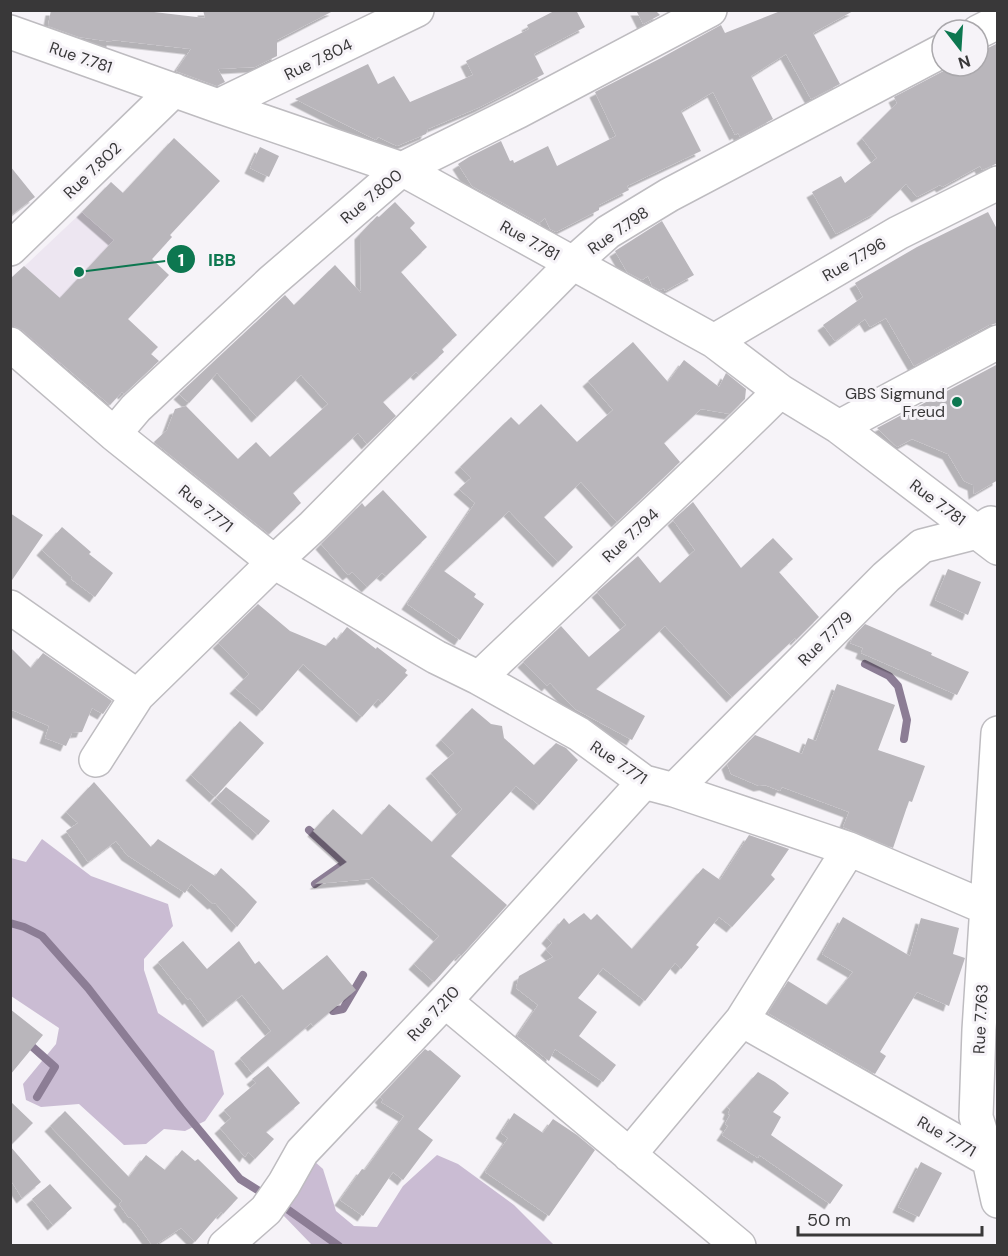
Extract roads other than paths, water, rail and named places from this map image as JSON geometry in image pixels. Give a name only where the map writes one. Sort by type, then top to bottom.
[{"type":"street","name":"Rue 7.804","points":[[218,106],[417,10]]},
{"type":"street","name":"Rue 7.800","points":[[114,434],[136,408],[271,282],[402,169],[519,111],[710,10]]},
{"type":"street","name":"Rue 7.781","points":[[10,32],[402,169],[714,341],[780,392],[839,427],[990,533]]},
{"type":"street","name":"Rue 7.798","points":[[96,760],[137,696],[313,526],[572,264],[608,232],[669,195],[930,57]]},
{"type":"street","name":"Rue 7.802","points":[[10,249],[174,90]]},
{"type":"street","name":"Rue 7.796","points":[[714,341],[898,233],[998,183]]},
{"type":"street","points":[[839,427],[998,342]]},
{"type":"street","name":"Rue 7.771","points":[[10,344],[114,434],[274,562],[436,657],[479,678],[579,734],[659,786],[849,849],[987,908]]},
{"type":"street","name":"Rue 7.794","points":[[479,678],[780,392]]},
{"type":"street","name":"Rue 7.779","points":[[659,786],[922,546],[990,533]]},
{"type":"street","points":[[10,607],[137,696]]},
{"type":"street","name":"Rue 7.763","points":[[998,733],[979,1030],[976,1117],[993,1161],[998,1201]]},
{"type":"street","name":"Rue 7.210","points":[[225,1245],[266,1210],[302,1152],[445,1001],[659,786]]},
{"type":"street","points":[[629,1155],[742,1020],[849,849]]},
{"type":"street","points":[[445,1001],[738,1245]]},
{"type":"street","name":"Rue 7.771","points":[[742,1020],[993,1161]]},
{"type":"waterway","points":[[865,664],[889,676],[898,686],[907,720],[904,739]]},
{"type":"waterway","points":[[309,830],[345,863],[315,884]]},
{"type":"waterway","points":[[10,923],[42,936],[88,988],[181,1108],[240,1179],[267,1196]]},
{"type":"waterway","points":[[333,1011],[343,1009],[363,975]]},
{"type":"waterway","points":[[27,1042],[55,1067],[37,1097]]},
{"type":"waterway","points":[[280,1204],[339,1246]]},
{"type":"place","name":"IBB","points":[[79,272]]},
{"type":"place","name":"GBS Sigmund Freud","points":[[957,402]]}]
